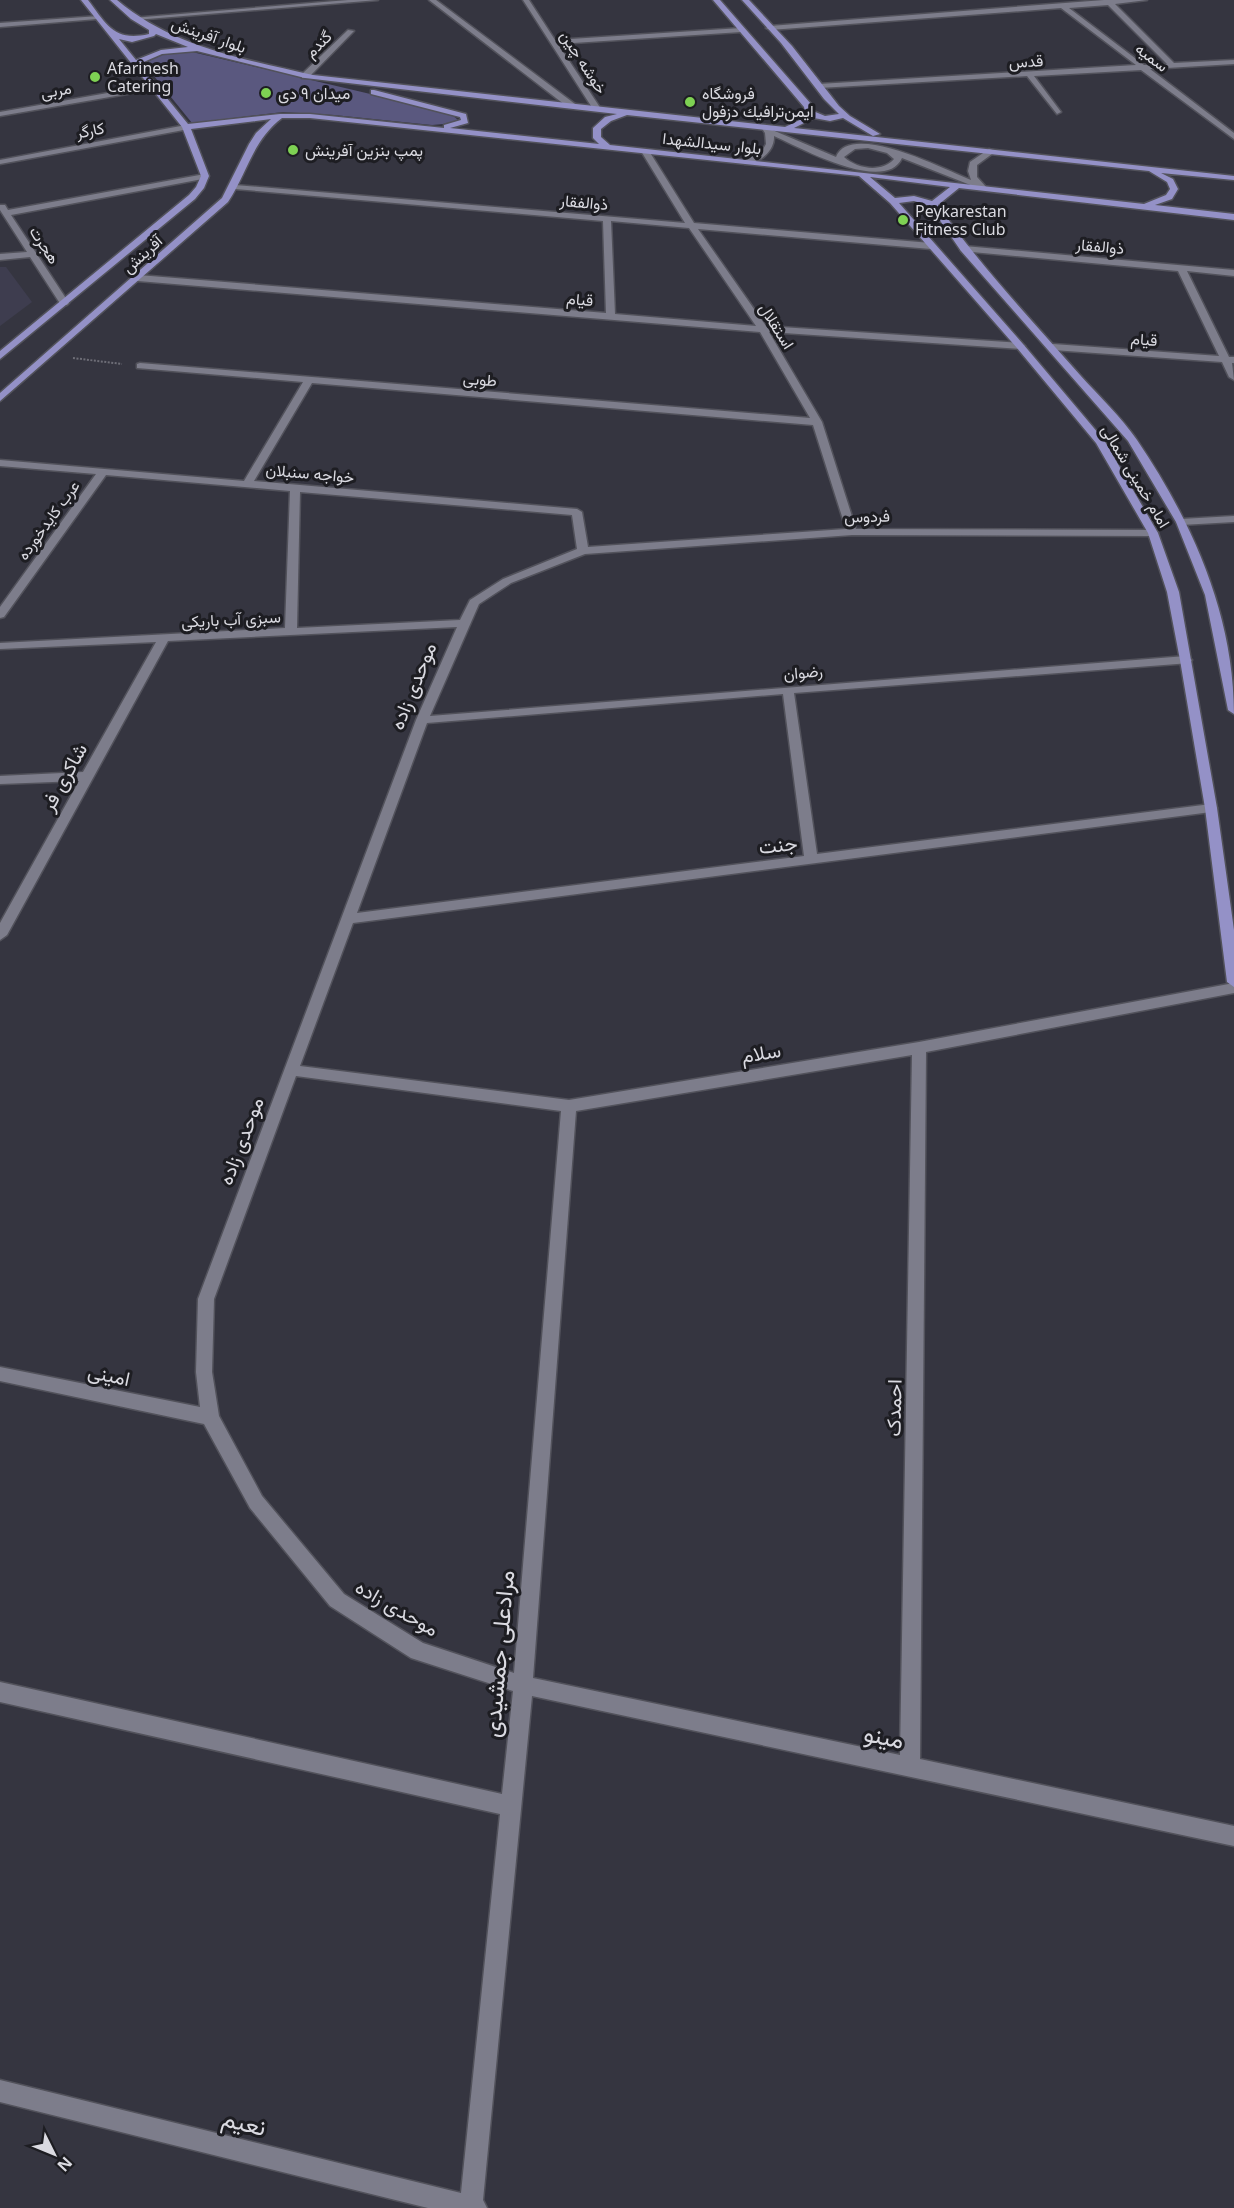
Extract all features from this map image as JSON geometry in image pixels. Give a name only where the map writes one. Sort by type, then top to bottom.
[{"type":"main road","points":[[84,0],[149,84],[186,127],[205,176]]},
{"type":"main road","name":"بلوار آفرینش","points":[[113,0],[153,29],[201,49],[235,60],[305,76]]},
{"type":"main road","points":[[716,0],[794,89],[815,117],[842,115]]},
{"type":"main road","points":[[745,0],[842,115],[863,128],[899,141]]},
{"type":"main road","points":[[110,34],[139,39],[152,35],[153,29]]},
{"type":"main road","points":[[134,64],[161,52],[201,49]]},
{"type":"main road","points":[[305,76],[463,116],[465,121],[458,125],[435,128]]},
{"type":"main road","name":"بلوار سیدالشهدا","points":[[305,76],[766,129],[899,141],[1234,178]]},
{"type":"main road","points":[[784,129],[802,124],[810,118],[810,112]]},
{"type":"main road","points":[[608,148],[597,138],[597,128],[608,119],[627,113]]},
{"type":"main road","name":"بلوار سیدالشهدا","points":[[186,127],[280,116],[310,116],[861,174],[1234,217]]},
{"type":"main road","name":"آفرینش","points":[[0,398],[225,200],[235,187],[256,136],[268,123],[280,116]]},
{"type":"main road","points":[[1139,206],[1163,200],[1169,197],[1174,189],[1170,181],[1142,167]]},
{"type":"main road","name":"امام خمینی شمالی","points":[[861,174],[893,201],[1020,346],[1100,442],[1153,533],[1173,592],[1186,660],[1211,808],[1234,982]]},
{"type":"main road","name":"آفرینش","points":[[0,356],[192,197],[200,188],[205,176]]},
{"type":"main road","points":[[893,201],[914,198],[933,204],[957,185]]},
{"type":"main road","name":"امام خمینی شمالی","points":[[933,204],[964,249],[1132,440],[1181,522],[1211,595],[1229,657],[1234,710]]},
{"type":"main road","points":[[170,215],[181,217]]},
{"type":"main road","points":[[192,218],[203,220]]},
{"type":"street","points":[[135,18],[375,0]]},
{"type":"street","points":[[432,0],[572,106]]},
{"type":"street","name":"خوشه چین","points":[[526,0],[597,109]]},
{"type":"street","name":"سمیه","points":[[1054,0],[1234,137]]},
{"type":"street","points":[[770,28],[1144,0]]},
{"type":"street","points":[[1108,1],[1173,66]]},
{"type":"street","points":[[0,25],[97,17]]},
{"type":"street","points":[[553,42],[741,30]]},
{"type":"street","name":"گندم","points":[[305,76],[350,31]]},
{"type":"street","name":"قدس","points":[[819,86],[1234,62]]},
{"type":"street","points":[[1029,74],[1057,112]]},
{"type":"street","points":[[134,81],[149,84]]},
{"type":"street","name":"مربی","points":[[0,114],[149,84]]},
{"type":"street","name":"کارگر","points":[[0,162],[186,127]]},
{"type":"street","points":[[748,162],[768,150],[772,141],[766,129]]},
{"type":"street","points":[[766,129],[848,165],[873,169],[891,166],[898,159],[891,151]]},
{"type":"street","points":[[848,165],[840,158],[841,154],[849,148],[875,146],[983,188]]},
{"type":"street","points":[[983,188],[974,180],[971,172],[973,164],[992,151]]},
{"type":"street","name":"استقلال","points":[[645,152],[691,225],[763,329],[817,422],[852,532]]},
{"type":"street","points":[[6,213],[205,176]]},
{"type":"street","name":"ذوالفقار","points":[[235,187],[931,246]]},
{"type":"street","name":"هجرت","points":[[0,205],[64,303]]},
{"type":"street","points":[[607,219],[611,317]]},
{"type":"street","name":"ذوالفقار","points":[[964,249],[1234,273]]},
{"type":"street","points":[[0,257],[34,254]]},
{"type":"street","points":[[1181,268],[1230,359],[1234,377]]},
{"type":"street","name":"قیام","points":[[138,278],[763,329],[1020,346]]},
{"type":"street","name":"قیام","points":[[1053,348],[1230,359]]},
{"type":"street","name":"طوبی","points":[[140,366],[817,422]]},
{"type":"street","points":[[248,483],[309,380]]},
{"type":"street","name":"خواجه سنبلان","points":[[0,463],[577,512],[583,551]]},
{"type":"street","name":"عرب کایدخورده","points":[[0,615],[102,472]]},
{"type":"street","points":[[291,632],[295,487]]},
{"type":"street","points":[[1181,522],[1234,519]]},
{"type":"street","name":"فردوس","points":[[583,551],[852,532],[1153,533]]},
{"type":"street","name":"موحدی زاده","points":[[523,1684],[418,1651],[337,1600],[256,1502],[210,1417],[204,1372],[206,1299],[422,720],[463,623],[474,602],[507,581],[583,551]]},
{"type":"street","name":"سبزی آب باریکی","points":[[0,646],[463,623]]},
{"type":"street","name":"شاکری فر","points":[[1,932],[163,639]]},
{"type":"street","name":"رضوان","points":[[422,720],[1186,660]]},
{"type":"street","points":[[788,690],[811,861]]},
{"type":"street","points":[[0,780],[88,776]]},
{"type":"street","name":"جنت","points":[[349,920],[1211,808]]},
{"type":"street","name":"سلام","points":[[291,1070],[569,1106],[919,1048],[1234,988]]},
{"type":"street","name":"احمدک","points":[[910,1768],[919,1048]]},
{"type":"street","name":"مرادعلی جمشیدی","points":[[472,2208],[509,1806],[523,1684],[569,1106]]},
{"type":"street","name":"امینی","points":[[0,1374],[210,1417]]},
{"type":"street","name":"مینو","points":[[523,1684],[1234,1836]]},
{"type":"street","points":[[0,1692],[509,1806]]},
{"type":"street","name":"نعیم","points":[[0,2091],[472,2208]]},
{"type":"path","points":[[49,355],[140,366]]},
{"type":"shaded area","points":[[192,52],[438,110],[451,114],[458,120],[454,123],[432,125],[283,112],[192,123],[145,65],[160,56]]},
{"type":"shaded area","points":[[0,267],[6,267],[32,302],[0,326]]},
{"type":"place","name":"Afarinesh Catering","points":[[95,77]]},
{"type":"place","name":"میدان ۹ دی","points":[[266,93]]},
{"type":"place","name":"فروشگاه ايمن‌ترافيك دزفول","points":[[690,102]]},
{"type":"place","name":"پمپ بنزین آفرینش","points":[[293,150]]},
{"type":"place","name":"Peykarestan Fitness Club","points":[[903,220]]}]
